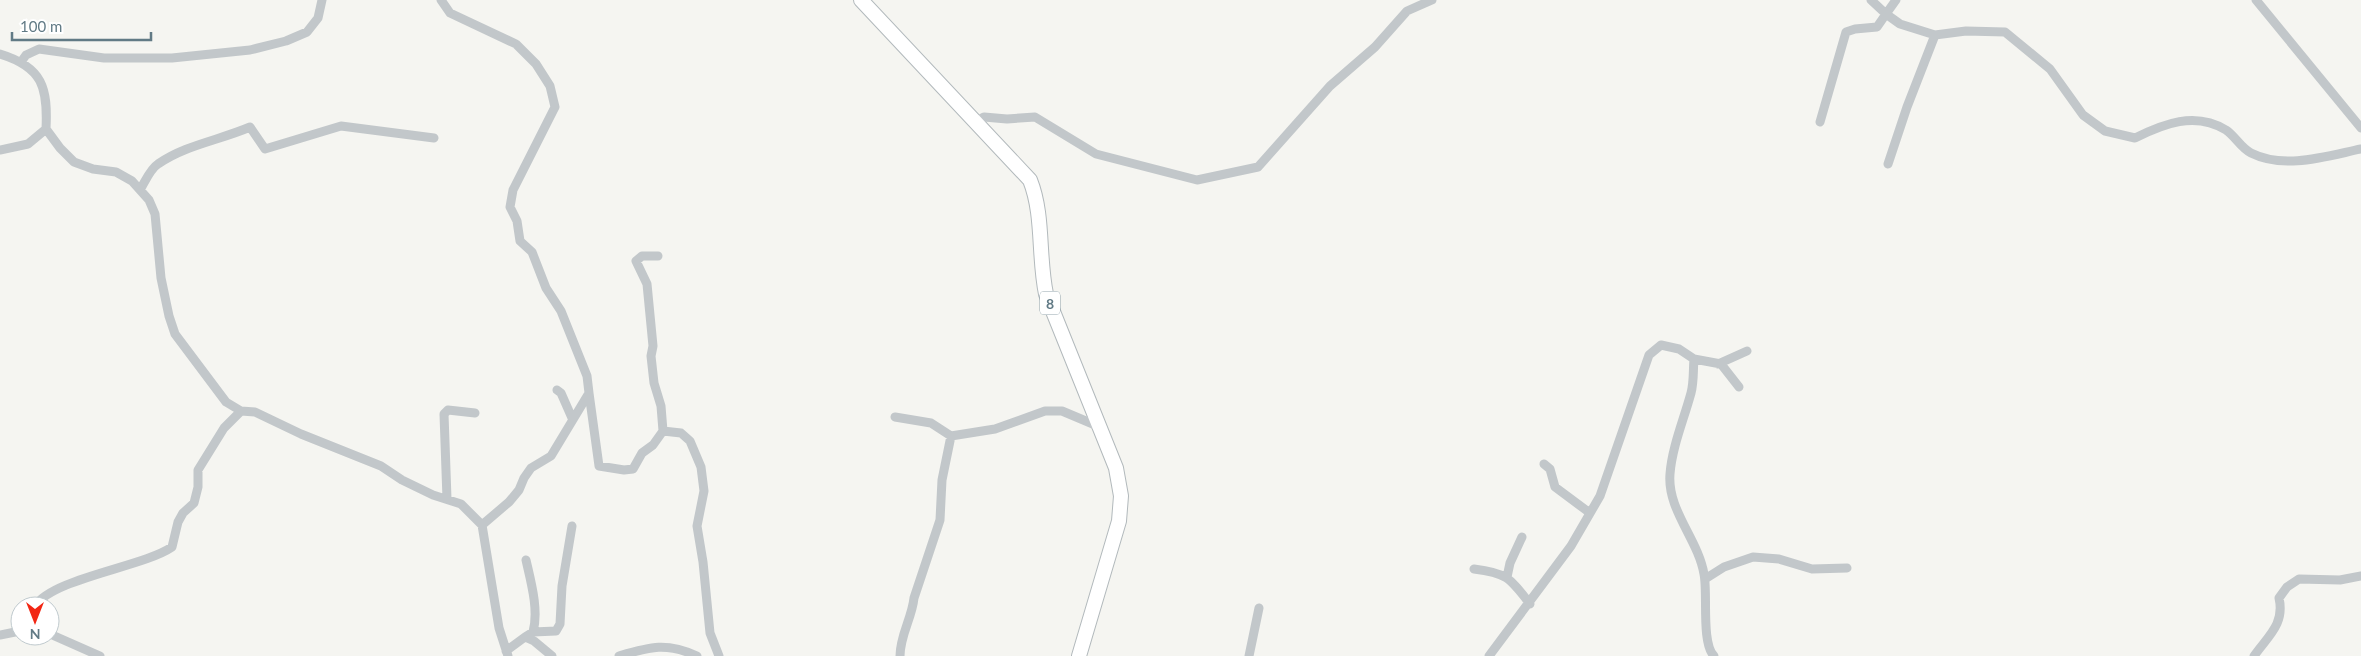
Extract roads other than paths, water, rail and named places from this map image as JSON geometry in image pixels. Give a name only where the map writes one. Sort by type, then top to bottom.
[{"type":"main road","name":"8","points":[[861,0],[1030,180],[1037,196],[1041,272],[1046,294],[1116,468],[1121,496],[1119,521],[1079,656]]},
{"type":"street","points":[[21,62],[26,55],[39,49],[104,58],[172,58],[250,50],[286,42],[307,32],[318,18],[322,0]]},
{"type":"street","points":[[441,0],[450,13],[516,44],[536,64],[552,91],[555,107],[513,190],[510,207],[518,221],[520,241],[532,252],[546,288],[561,311],[587,376],[599,466],[624,470],[633,469],[642,453],[652,446],[663,431],[661,406],[654,383],[651,356],[653,346],[647,284],[636,261],[642,256],[658,256]]},
{"type":"street","points":[[975,122],[984,117],[1007,119],[1035,117],[1096,154],[1197,180],[1258,167],[1330,86],[1375,47],[1407,11],[1432,0]]},
{"type":"street","points":[[1871,0],[1900,24],[1936,35],[1966,31],[2005,32],[2050,69],[2083,116],[2105,131],[2135,138],[2164,124],[2198,120],[2225,130],[2251,153],[2271,158],[2293,161],[2361,149]]},
{"type":"street","points":[[1820,122],[1846,32],[1855,29],[1877,27],[1896,0]]},
{"type":"street","points":[[2256,0],[2361,128]]},
{"type":"street","points":[[1888,164],[1907,107],[1936,35]]},
{"type":"street","points":[[0,54],[21,62],[43,82],[47,105],[46,129],[60,148],[74,162],[93,169],[116,172],[132,181],[149,200],[155,214],[161,278],[175,334],[226,402],[241,411],[255,412],[301,434],[381,466],[402,480],[461,504],[482,525],[499,628],[507,653],[529,635],[535,624],[526,560]]},
{"type":"street","points":[[140,190],[157,164],[205,142],[227,137],[250,127],[266,149],[341,126],[434,138]]},
{"type":"street","points":[[0,150],[28,144],[46,129]]},
{"type":"street","points":[[1490,656],[1571,546],[1600,496],[1649,355],[1662,345],[1679,349],[1694,359],[1721,364],[1739,387]]},
{"type":"street","points":[[1718,364],[1747,351]]},
{"type":"street","points":[[1694,359],[1692,390],[1670,475],[1675,507],[1693,538],[1705,579],[1706,626],[1711,653],[1714,656]]},
{"type":"street","points":[[557,390],[561,393],[572,418]]},
{"type":"street","points":[[482,525],[509,502],[519,490],[530,468],[552,456],[570,427],[572,418],[589,393]]},
{"type":"street","points":[[447,499],[444,414],[448,410],[475,414]]},
{"type":"street","points":[[48,596],[87,578],[161,555],[172,547],[178,522],[183,512],[194,502],[198,487],[198,470],[224,428],[241,411]]},
{"type":"street","points":[[895,417],[931,423],[951,436],[995,429],[1045,411],[1062,411],[1100,427]]},
{"type":"street","points":[[663,431],[681,433],[690,441],[701,467],[704,491],[697,526],[704,570],[710,633],[720,656]]},
{"type":"street","points":[[900,656],[900,642],[913,610],[914,598],[940,520],[942,480],[951,436]]},
{"type":"street","points":[[1544,464],[1550,469],[1555,487],[1590,513]]},
{"type":"street","points":[[529,635],[556,631],[560,624],[562,586],[572,526]]},
{"type":"street","points":[[1507,577],[1510,563],[1522,538]]},
{"type":"street","points":[[1705,579],[1724,567],[1753,557],[1779,559],[1812,569],[1847,568]]},
{"type":"street","points":[[1474,568],[1492,571],[1511,578],[1530,604]]},
{"type":"street","points":[[2254,656],[2274,630],[2282,612],[2279,598],[2287,587],[2298,579],[2340,580],[2361,576]]},
{"type":"street","points":[[1249,656],[1259,608]]},
{"type":"street","points":[[529,635],[552,656]]},
{"type":"street","points":[[60,638],[100,656]]},
{"type":"street","points":[[619,656],[653,646],[664,646],[680,649],[697,656]]}]
